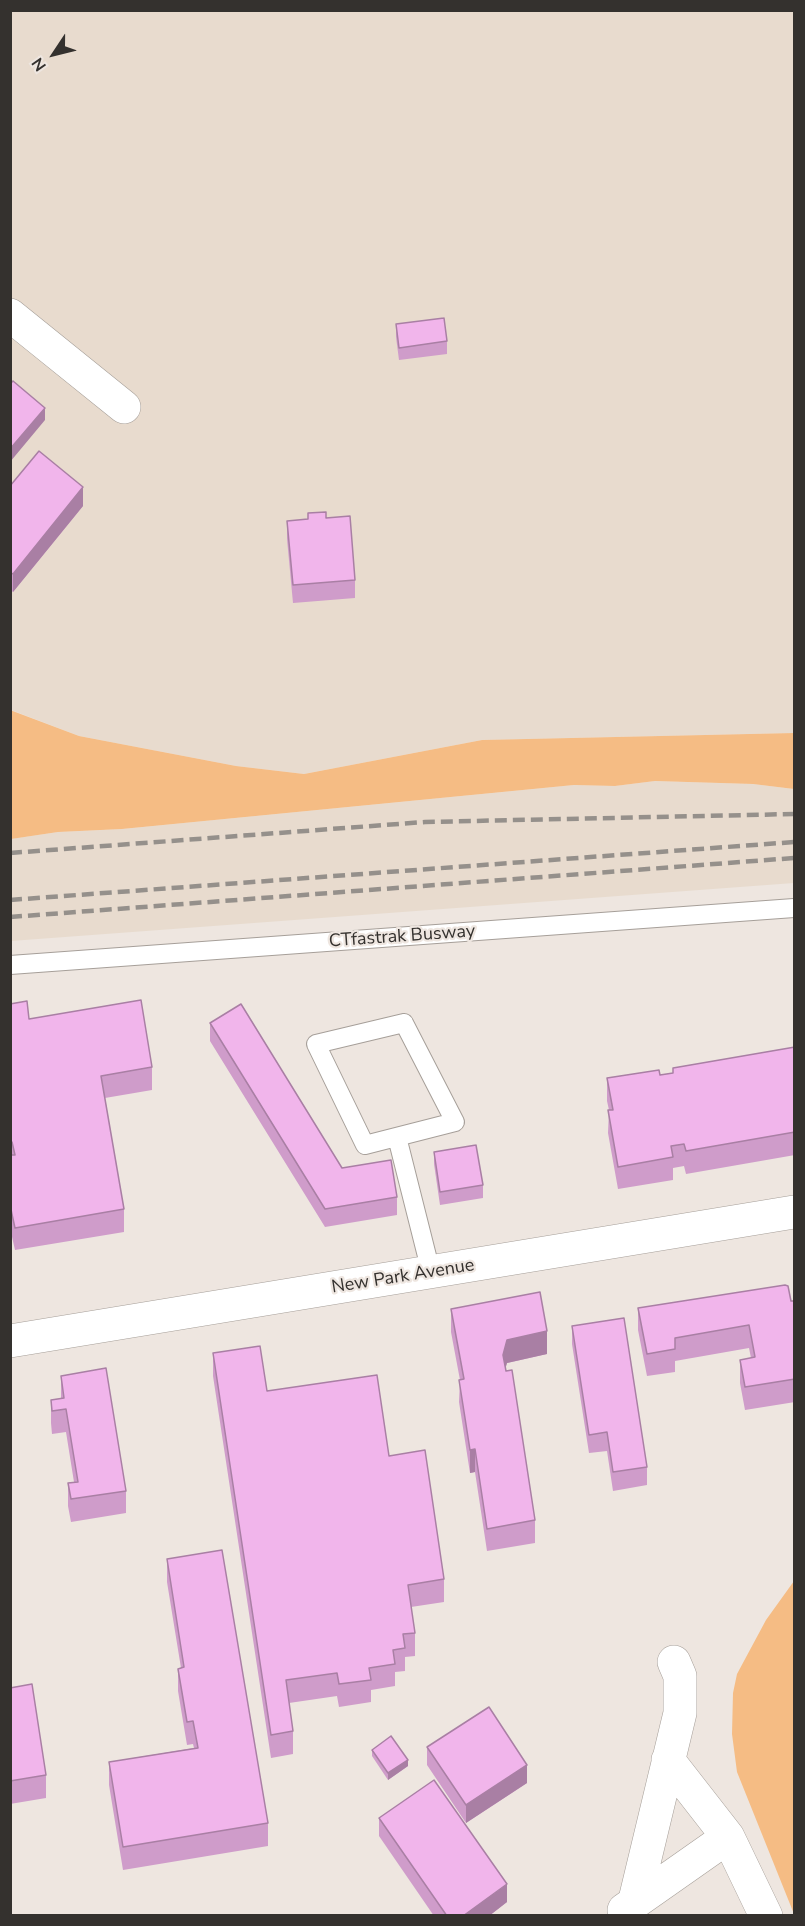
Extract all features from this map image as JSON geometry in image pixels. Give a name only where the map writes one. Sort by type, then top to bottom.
[{"type":"main road","points":[[10,315],[124,407]]},
{"type":"main road","name":"New Park Avenue","points":[[10,1341],[795,1212]]},
{"type":"main road","points":[[625,1910],[680,1713],[680,1676],[674,1662]]},
{"type":"main road","points":[[668,1760],[728,1837],[766,1916]]},
{"type":"main road","points":[[625,1910],[728,1837]]},
{"type":"lane","name":"CTfastrak Busway","points":[[10,965],[795,908]]},
{"type":"lane","points":[[404,1023],[455,1122],[397,1137],[365,1145],[316,1044],[404,1023]]},
{"type":"lane","points":[[397,1137],[431,1272]]},
{"type":"shaded area","points":[[10,11],[794,11],[794,733],[482,740],[304,774],[236,766],[79,736],[11,710]]},
{"type":"shaded area","points":[[10,710],[79,736],[236,766],[304,774],[482,740],[794,733],[794,789],[753,784],[655,781],[615,786],[574,785],[122,829],[58,832],[11,839]]},
{"type":"shaded area","points":[[655,781],[753,784],[794,789],[794,883],[11,941],[10,839],[58,832],[122,829],[574,785],[615,786]]},
{"type":"shaded area","points":[[794,1581],[794,1914],[737,1772],[732,1734],[733,1693],[737,1674],[766,1620]]},
{"type":"building","points":[[444,318],[447,341],[399,348],[396,324]]},
{"type":"building","points":[[13,381],[45,408],[10,449],[10,384]]},
{"type":"building","points":[[39,451],[83,487],[13,574],[10,572],[10,486]]},
{"type":"building","points":[[326,512],[326,518],[350,516],[355,580],[293,585],[287,521],[308,519],[308,513]]},
{"type":"building","points":[[141,1000],[152,1067],[101,1076],[124,1209],[15,1228],[10,1205],[10,1155],[15,1155],[12,1142],[10,1142],[10,1004],[27,1001],[29,1019]]},
{"type":"building","points":[[241,1004],[342,1168],[391,1160],[397,1197],[325,1209],[210,1023]]},
{"type":"building","points":[[795,1047],[795,1132],[686,1151],[684,1144],[671,1146],[673,1157],[618,1167],[608,1110],[613,1110],[607,1078],[659,1070],[660,1075],[673,1073],[673,1068]]},
{"type":"building","points":[[476,1145],[483,1185],[440,1192],[434,1152]]},
{"type":"building","points":[[788,1286],[791,1301],[795,1301],[795,1379],[745,1387],[740,1360],[755,1357],[749,1325],[675,1338],[675,1349],[647,1354],[638,1308]]},
{"type":"building","points":[[540,1292],[547,1331],[507,1340],[503,1355],[506,1371],[512,1370],[535,1520],[487,1529],[475,1449],[470,1450],[459,1380],[464,1379],[451,1309]]},
{"type":"building","points":[[624,1318],[647,1467],[613,1472],[607,1432],[589,1435],[572,1326]]},
{"type":"building","points":[[260,1346],[267,1391],[377,1375],[389,1456],[425,1450],[444,1579],[408,1585],[415,1633],[403,1634],[405,1648],[393,1650],[395,1664],[369,1668],[371,1680],[339,1684],[337,1673],[286,1680],[293,1731],[271,1735],[213,1353]]},
{"type":"building","points":[[106,1368],[126,1491],[71,1499],[68,1483],[78,1482],[66,1409],[52,1411],[51,1400],[64,1398],[61,1376]]},
{"type":"building","points":[[222,1550],[268,1823],[123,1847],[109,1762],[198,1748],[193,1721],[187,1722],[178,1669],[184,1667],[167,1559]]},
{"type":"building","points":[[32,1684],[46,1775],[10,1781],[10,1688]]},
{"type":"building","points":[[489,1707],[527,1765],[466,1805],[427,1747]]},
{"type":"building","points":[[391,1736],[408,1760],[388,1773],[372,1750]]},
{"type":"building","points":[[434,1780],[507,1884],[463,1916],[447,1916],[379,1818]]},
{"type":"railway","points":[[10,853],[425,822],[794,814]]},
{"type":"railway","points":[[10,900],[794,842]]},
{"type":"railway","points":[[10,917],[794,858]]}]
